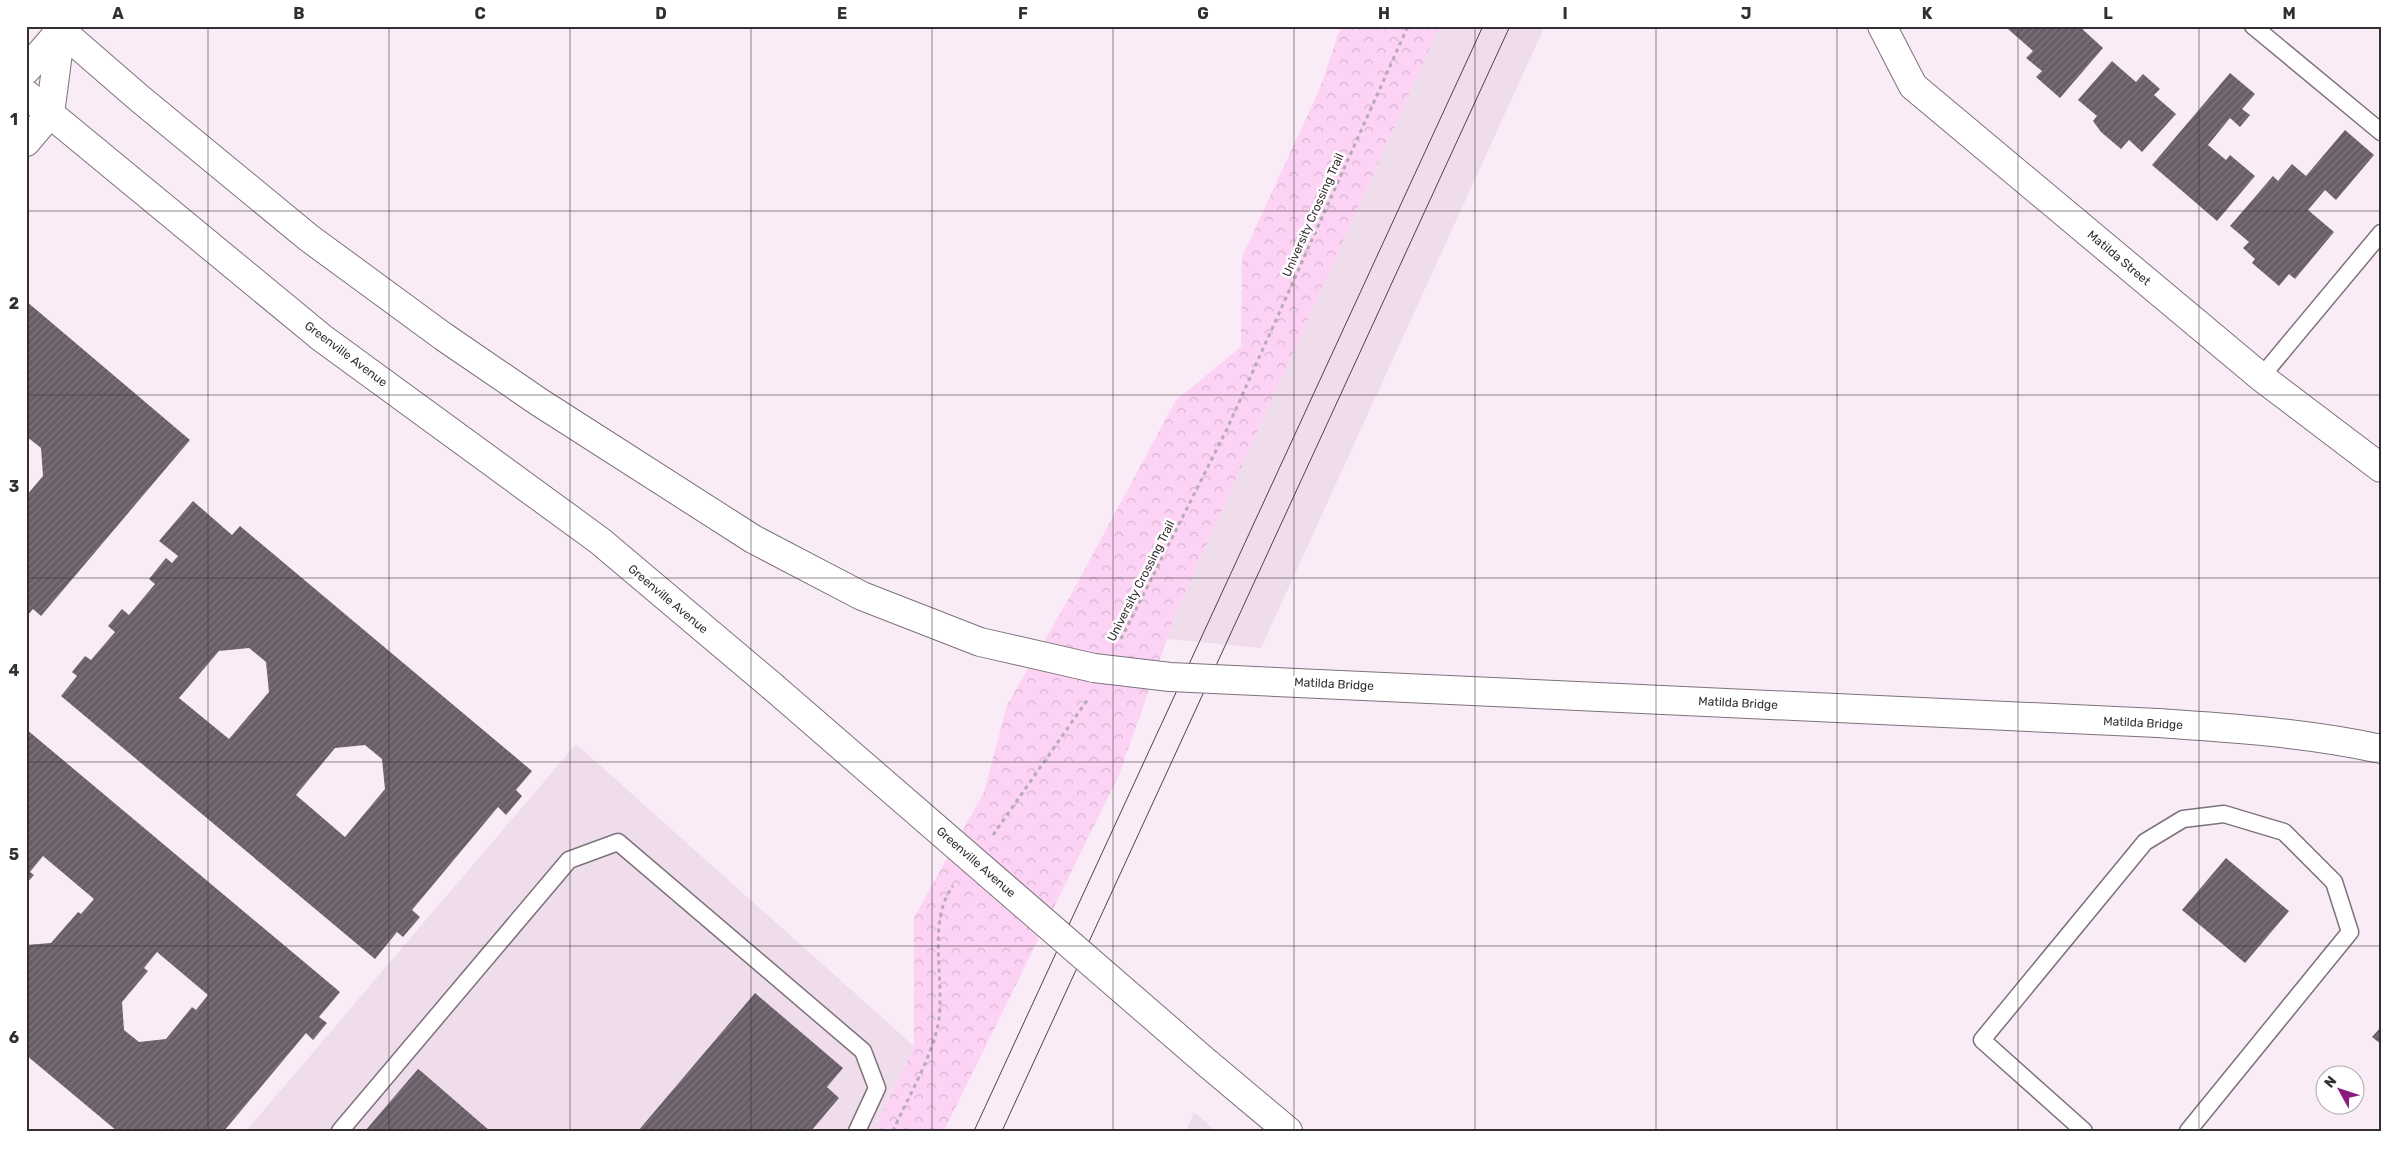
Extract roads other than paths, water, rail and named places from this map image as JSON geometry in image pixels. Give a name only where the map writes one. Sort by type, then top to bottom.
[{"type":"main road","name":"Matilda Street","points":[[1882,26],[1913,86],[2261,377],[2381,468]]},
{"type":"main road","points":[[26,70],[60,28]]},
{"type":"main road","points":[[26,142],[50,114],[60,28]]},
{"type":"main road","name":"Matilda Bridge","points":[[60,28],[138,98],[309,238],[444,337],[539,402],[753,539],[862,596],[980,642],[1094,680],[1170,677],[2158,723],[2270,731],[2325,738],[2381,749]]},
{"type":"main road","name":"Greenville Avenue","points":[[26,94],[322,338],[600,541],[772,686],[1288,1131]]},
{"type":"lane","points":[[2253,26],[2381,132]]},
{"type":"lane","points":[[2261,377],[2381,233]]},
{"type":"lane","points":[[2084,1131],[1982,1040],[2145,842],[2183,819],[2224,814],[2284,832],[2334,882],[2350,932],[2188,1131]]},
{"type":"lane","points":[[340,1131],[569,860],[618,842],[863,1051],[877,1088],[857,1131]]},
{"type":"tram line","points":[[974,1131],[1483,26]]},
{"type":"tram line","points":[[1002,1131],[1510,26]]}]
